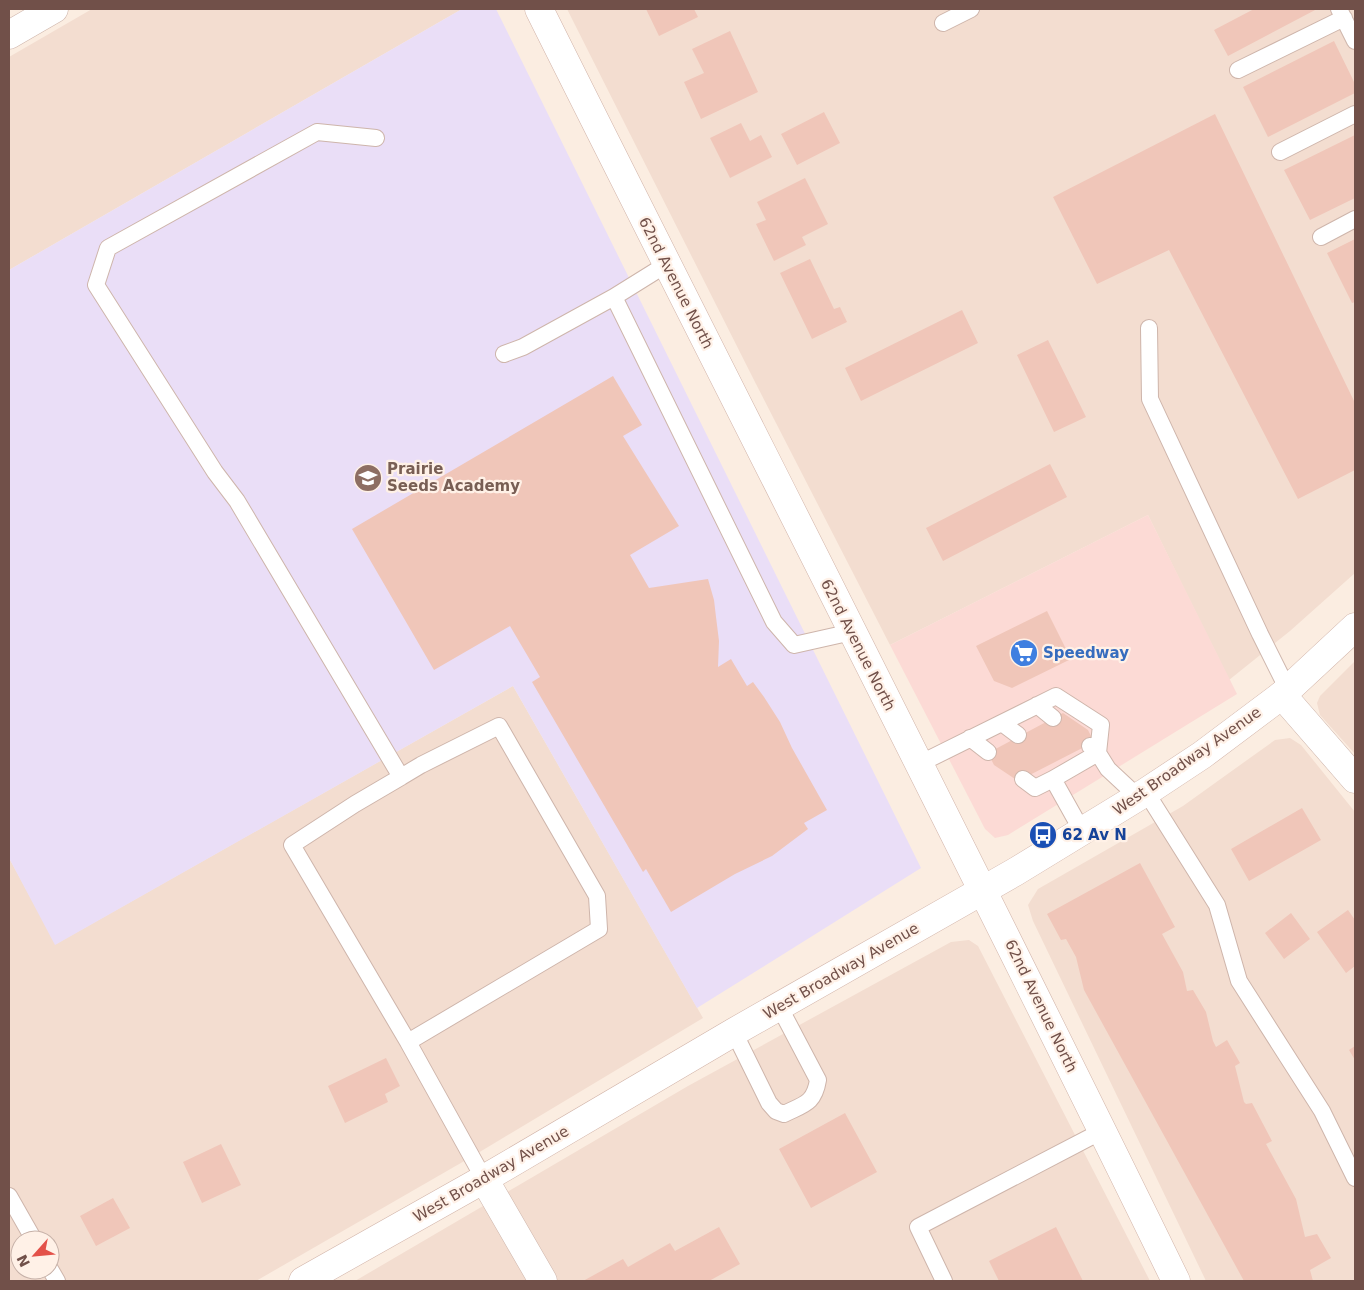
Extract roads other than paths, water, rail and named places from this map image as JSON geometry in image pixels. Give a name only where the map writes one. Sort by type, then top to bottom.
[{"type":"street","points":[[9,35],[54,9]]},
{"type":"street","name":"62nd Avenue North","points":[[539,9],[919,764],[1176,1281]]},
{"type":"street","name":"West Broadway Avenue","points":[[307,1280],[982,890],[1142,795],[1202,755],[1285,692],[1355,627]]},
{"type":"street","points":[[1285,692],[1355,779]]},
{"type":"street","points":[[484,1179],[543,1281]]},
{"type":"lane","points":[[943,23],[971,9]]},
{"type":"lane","points":[[1238,70],[1341,13],[1355,42]]},
{"type":"lane","points":[[1280,152],[1355,114]]},
{"type":"lane","points":[[376,138],[317,132],[108,248],[96,285],[210,464],[237,500],[401,777]]},
{"type":"lane","points":[[1321,237],[1355,220]]},
{"type":"lane","points":[[504,354],[523,347],[614,297],[667,264]]},
{"type":"lane","points":[[614,297],[774,622],[794,645],[852,632]]},
{"type":"lane","points":[[1149,328],[1150,399],[1260,634],[1285,692]]},
{"type":"lane","points":[[919,764],[1056,696],[1101,725],[1094,749],[1057,771],[1035,788],[1023,779]]},
{"type":"lane","points":[[1037,705],[1053,718]]},
{"type":"lane","points":[[1002,723],[1018,735]]},
{"type":"lane","points":[[408,1042],[598,929],[597,896],[500,726],[421,765],[355,804],[292,845],[408,1042],[484,1179]]},
{"type":"lane","points":[[970,738],[988,752]]},
{"type":"lane","points":[[1094,749],[1108,769],[1142,795],[1217,905],[1239,981],[1322,1111],[1355,1178]]},
{"type":"lane","points":[[1057,771],[1082,831]]},
{"type":"lane","points":[[734,1032],[769,1103],[776,1111],[784,1114],[811,1100],[818,1080],[779,1006]]},
{"type":"lane","points":[[944,1281],[918,1227],[1102,1131]]},
{"type":"lane","points":[[9,1196],[28,1230]]},
{"type":"place","name":"Prairie Seeds Academy","points":[[368,478]]},
{"type":"place","name":"Speedway","points":[[1024,653]]},
{"type":"place","name":"62 Av N","points":[[1043,835]]}]
